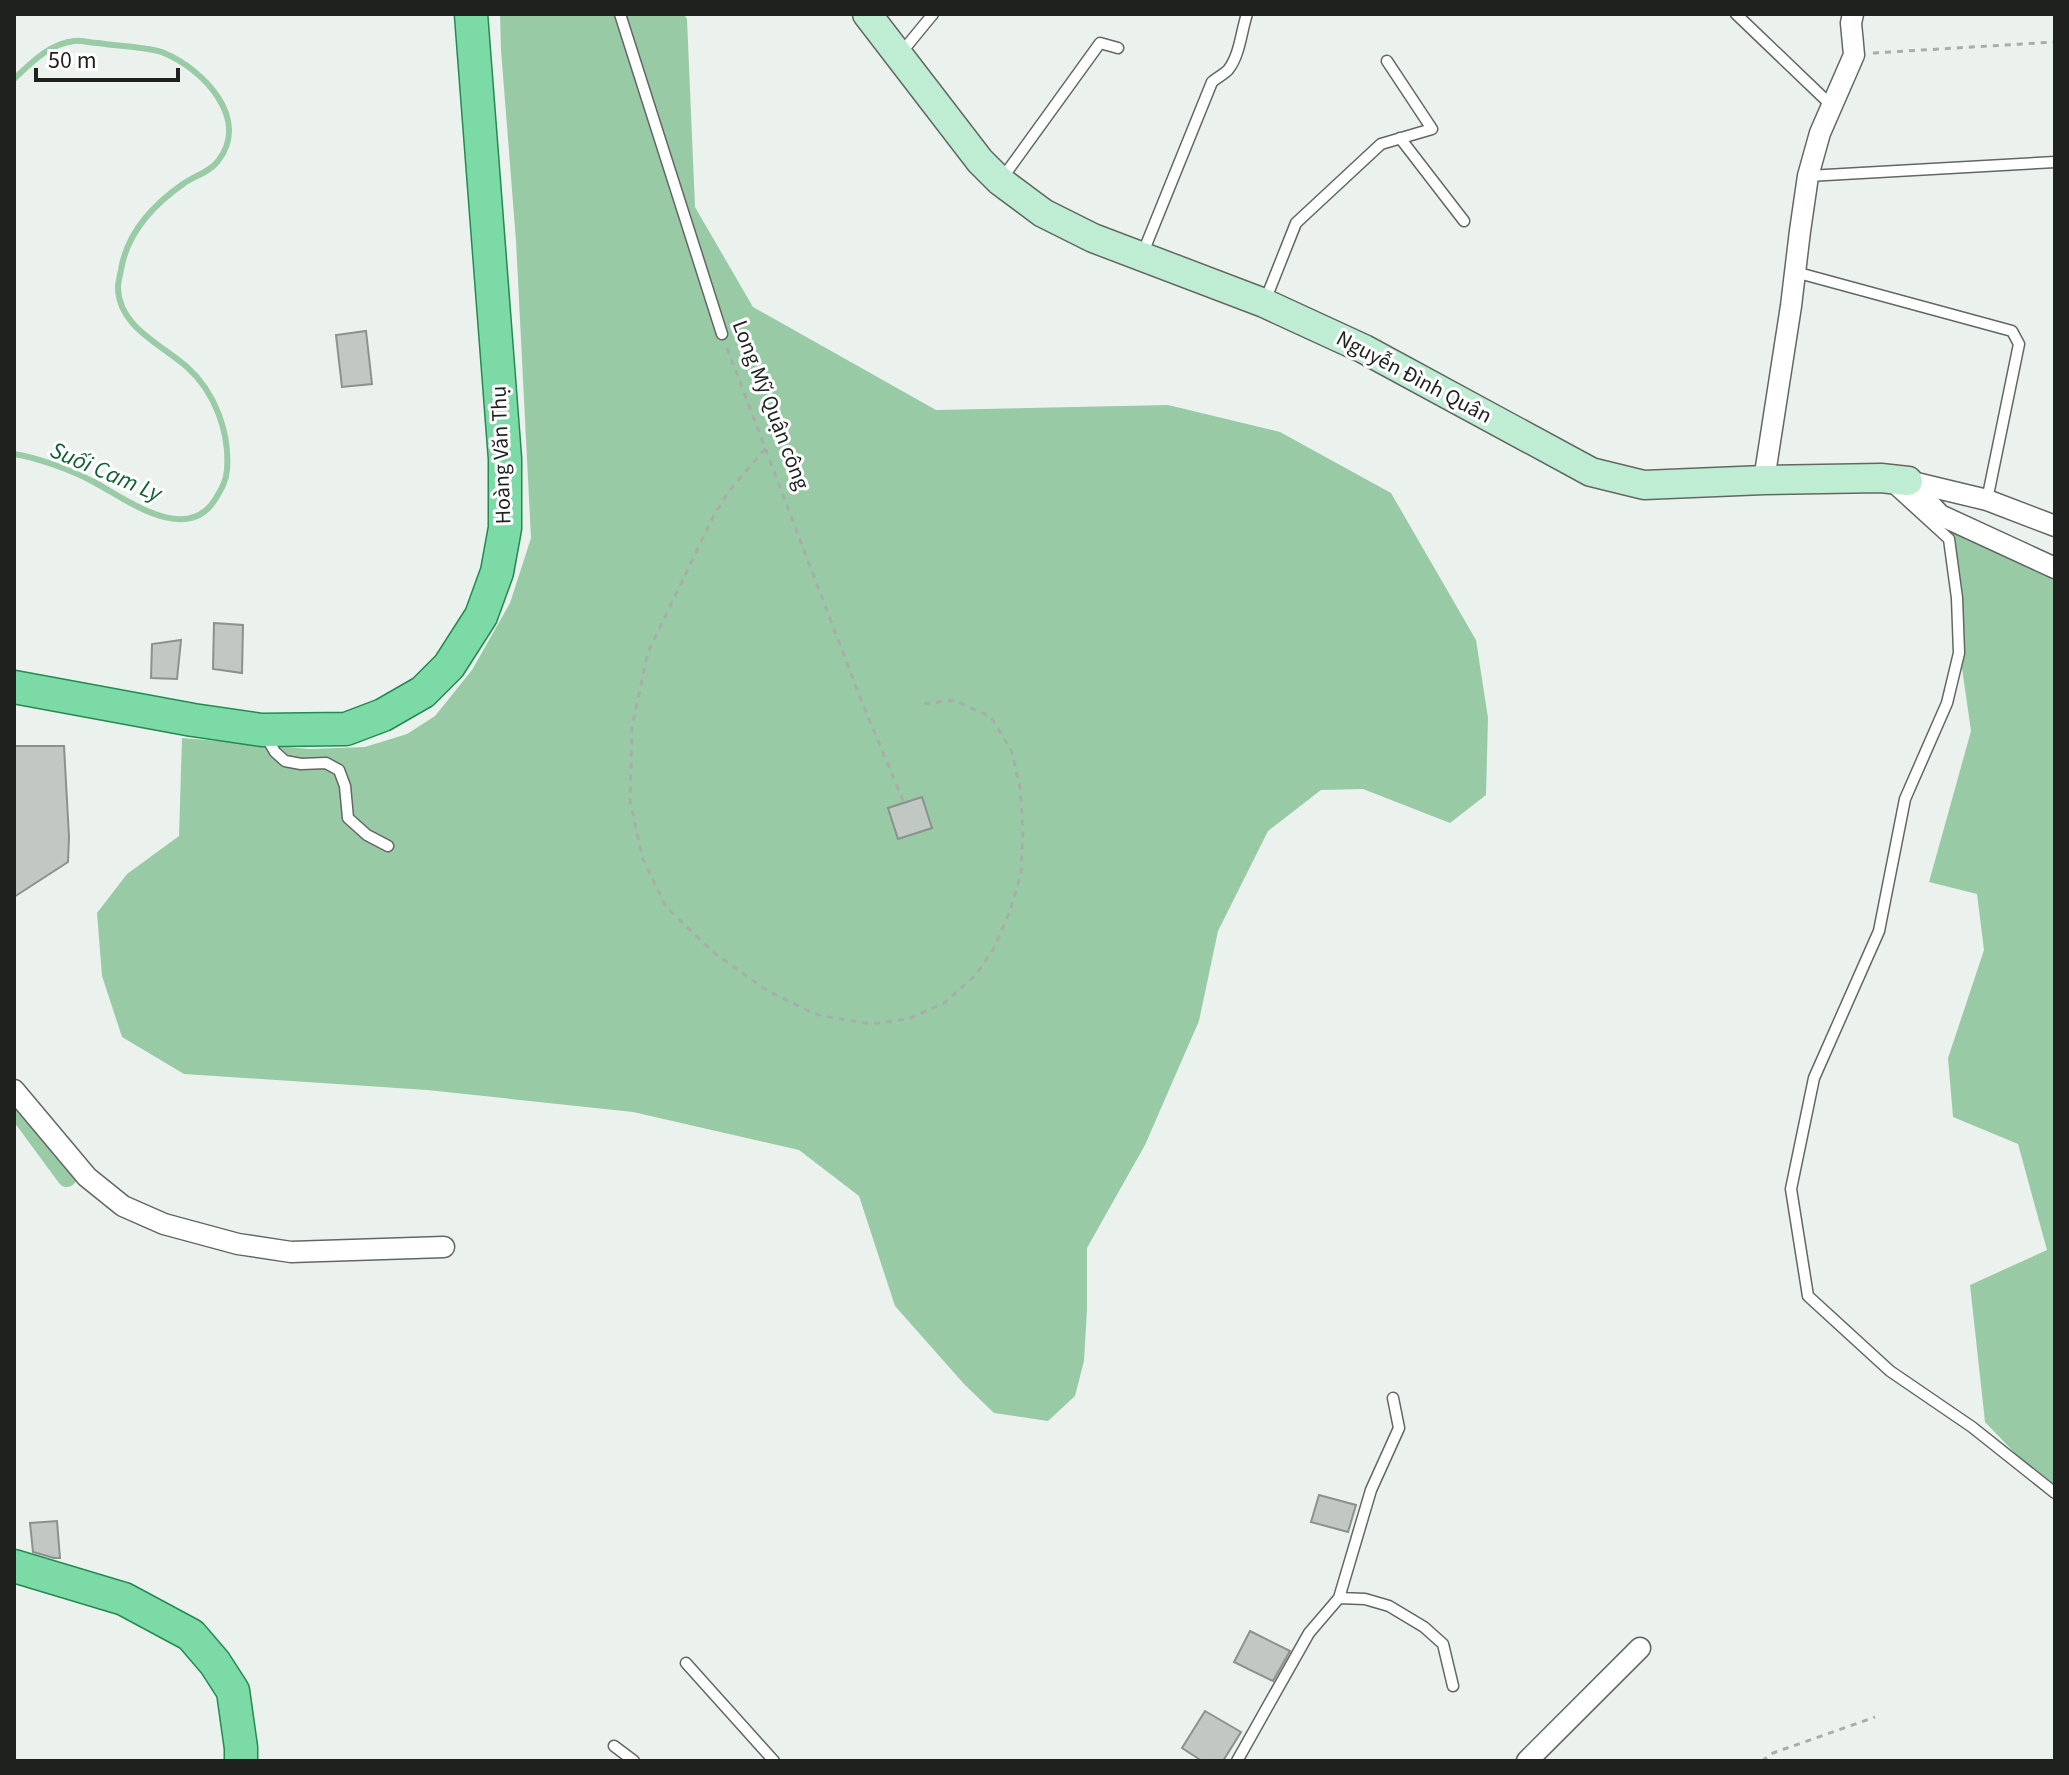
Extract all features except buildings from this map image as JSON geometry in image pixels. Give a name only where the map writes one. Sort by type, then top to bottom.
[{"type":"main road","name":"Hoàng Văn Thụ","points":[[14,687],[262,730],[346,729],[383,715],[423,692],[449,666],[481,616],[497,572],[505,528],[505,459],[471,14]]},
{"type":"main road","points":[[14,1566],[124,1599],[191,1635],[233,1691],[241,1761]]},
{"type":"street","name":"Nguyễn Đình Quân","points":[[867,14],[980,161],[1000,181],[1043,213],[1093,238],[1264,303],[1364,349],[1591,472],[1644,485],[1894,479],[1987,500],[2055,526]]},
{"type":"street","points":[[1764,480],[1808,176],[1820,133],[1854,55],[1853,14]]},
{"type":"street","points":[[1894,479],[1940,515],[2055,568]]},
{"type":"street","points":[[14,1090],[87,1177],[123,1206],[164,1224],[238,1244],[291,1252],[444,1247]]},
{"type":"street","points":[[1527,1761],[1640,1648]]},
{"type":"lane","name":"Long Mỹ Quận công","points":[[620,14],[722,334]]},
{"type":"lane","points":[[899,55],[933,14]]},
{"type":"lane","points":[[1141,257],[1212,82],[1228,69],[1240,45],[1247,14]]},
{"type":"lane","points":[[1736,14],[1832,106]]},
{"type":"lane","points":[[1000,181],[1100,43],[1118,48]]},
{"type":"lane","points":[[1264,303],[1296,223],[1381,144],[1432,129],[1387,61]]},
{"type":"lane","points":[[1400,138],[1464,221]]},
{"type":"lane","points":[[1808,176],[2055,162]]},
{"type":"lane","points":[[1795,272],[2012,331],[2019,344],[1987,500]]},
{"type":"lane","points":[[1894,479],[1949,539],[1957,598],[1959,653],[1947,703],[1905,799],[1879,931],[1814,1078],[1791,1189],[1808,1296],[1890,1371],[1972,1427],[2055,1493]]},
{"type":"lane","points":[[262,730],[275,752],[285,761],[326,763],[339,770],[345,786],[348,818],[367,835],[388,846]]},
{"type":"lane","points":[[1237,1761],[1309,1633],[1339,1598],[1371,1490],[1399,1428],[1393,1398]]},
{"type":"lane","points":[[1339,1598],[1365,1599],[1389,1606],[1424,1627],[1443,1644],[1453,1686]]},
{"type":"lane","points":[[686,1663],[774,1761]]},
{"type":"lane","points":[[614,1746],[634,1761]]},
{"type":"path","points":[[1854,55],[2055,42]]},
{"type":"path","name":"Long Mỹ Quận công","points":[[722,334],[861,700],[904,803]]},
{"type":"path","points":[[765,449],[729,491],[713,517],[648,652],[632,727],[630,800],[642,857],[666,907],[713,952],[757,984],[818,1015],[871,1024],[908,1019],[944,1003],[976,975],[994,948],[1010,911],[1021,874],[1023,831],[1020,788],[1012,752],[991,717],[954,700],[922,704]]},
{"type":"path","points":[[1762,1761],[1773,1753],[1875,1717]]},
{"type":"green space","points":[[500,14],[684,14],[687,19],[695,207],[753,307],[936,410],[1168,405],[1280,432],[1391,493],[1476,640],[1488,718],[1486,795],[1450,823],[1363,789],[1321,790],[1268,831],[1218,931],[1199,1021],[1145,1145],[1087,1248],[1084,1361],[1075,1396],[1048,1421],[994,1413],[964,1384],[895,1306],[859,1196],[799,1150],[633,1112],[427,1090],[184,1074],[122,1037],[102,976],[97,913],[127,874],[179,836],[182,738],[310,749],[365,747],[407,734],[435,716],[472,670],[510,603],[531,538],[516,241]]},
{"type":"green space","points":[[1940,515],[2055,572],[2055,1495],[1985,1422],[1970,1285],[2047,1250],[2018,1144],[1953,1117],[1948,1058],[1984,950],[1977,894],[1929,882],[1971,731]]},
{"type":"waterway","name":"Suối Cam Ly","points":[[14,79],[49,50],[74,41],[158,51],[179,61],[207,83],[226,113],[229,129],[227,145],[215,165],[172,192],[152,210],[135,232],[124,256],[118,288],[120,302],[133,324],[187,367],[213,401],[223,428],[227,456],[226,478],[216,498],[204,512],[190,518],[174,519],[140,508],[65,469],[14,454]]},
{"type":"waterway","points":[[14,1105],[67,1177]]}]
